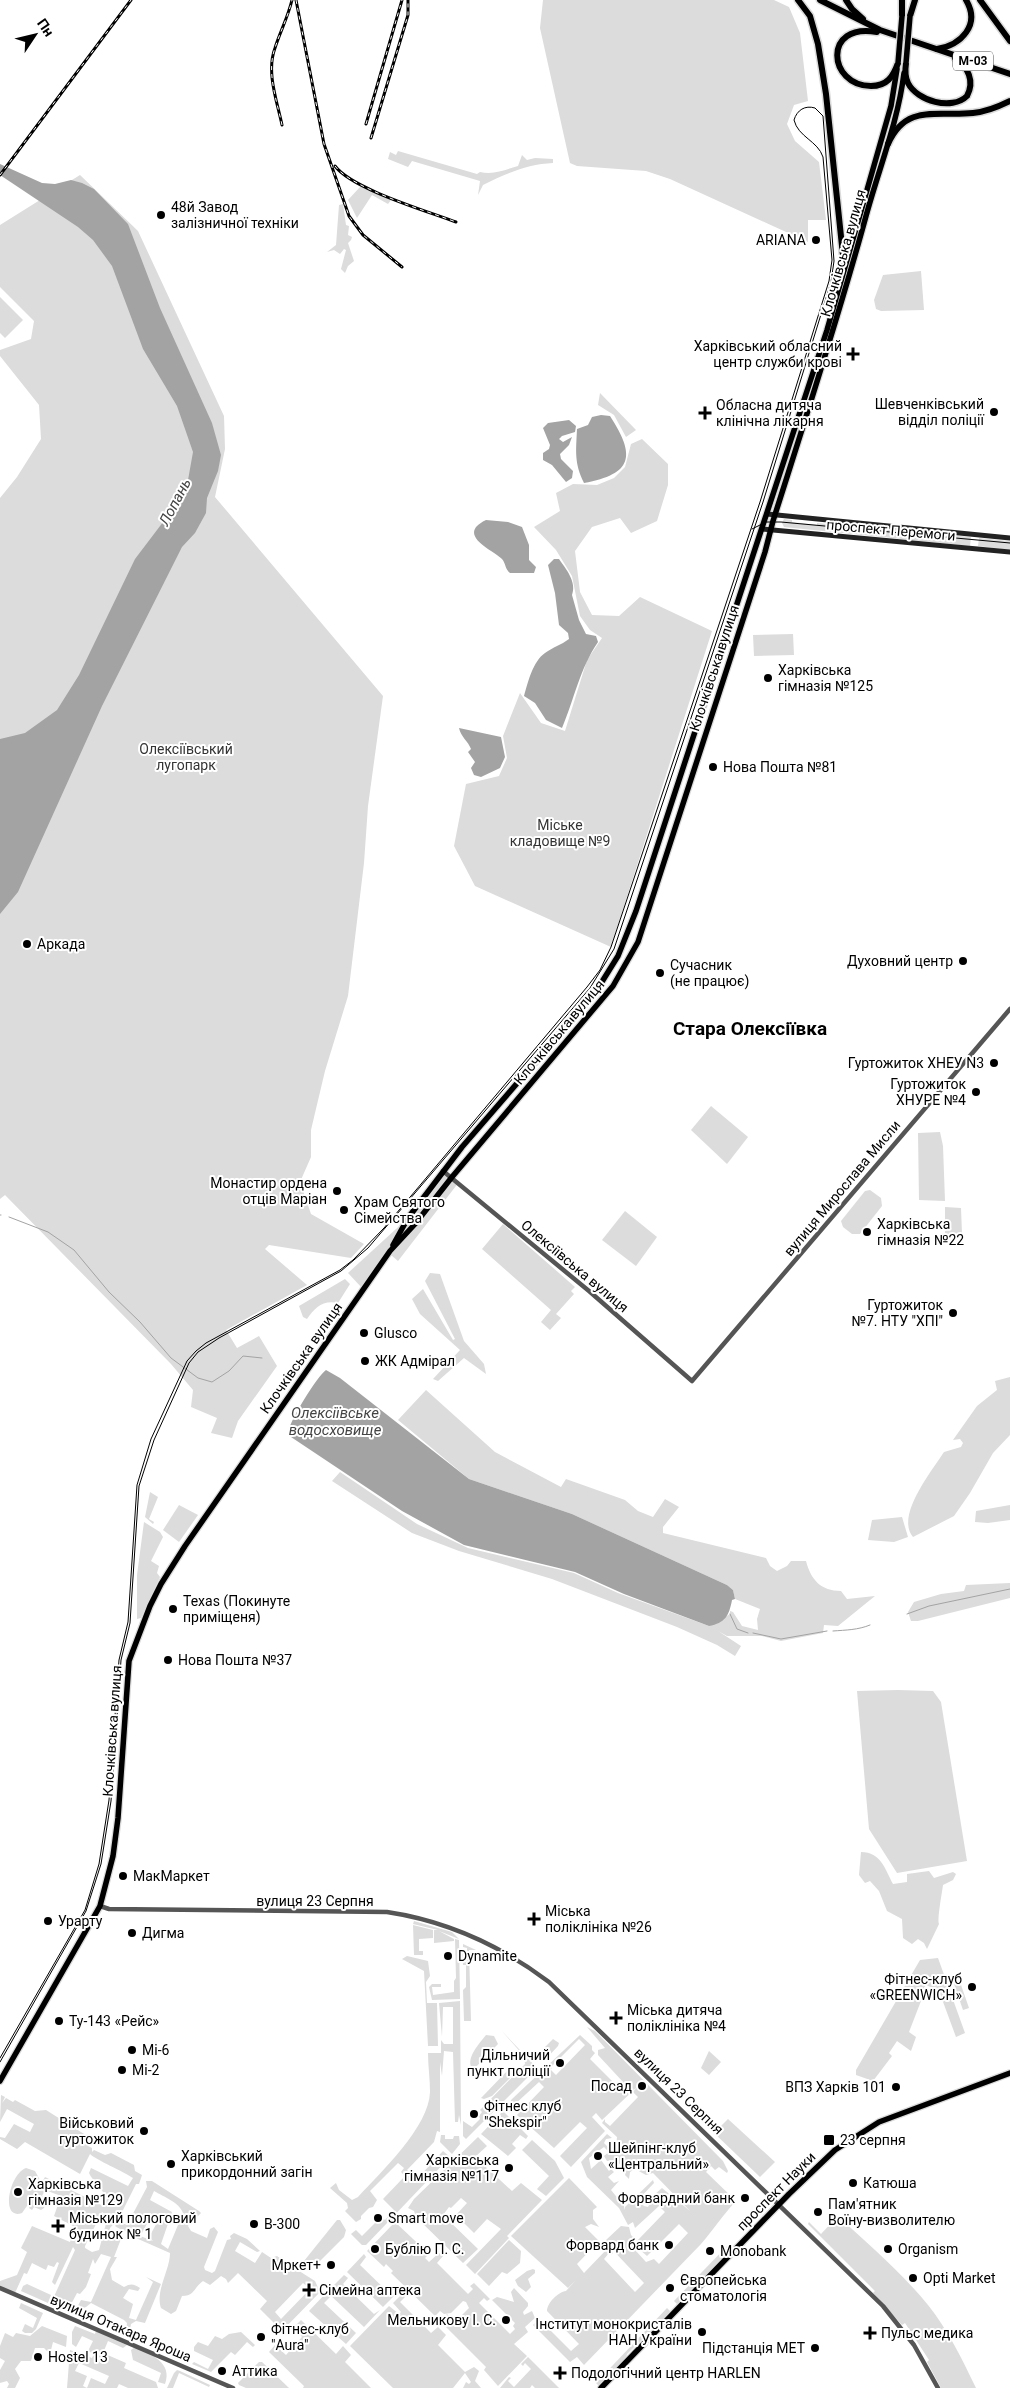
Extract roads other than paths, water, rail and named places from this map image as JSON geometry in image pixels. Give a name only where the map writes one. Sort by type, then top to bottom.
[{"type":"highway","points":[[798,0],[814,25],[820,52],[844,265]]},
{"type":"highway","name":"М-03","points":[[820,0],[891,34],[1010,74]]},
{"type":"highway","points":[[846,0],[860,17],[891,34]]},
{"type":"highway","points":[[902,0],[902,16]]},
{"type":"highway","points":[[910,16],[915,0]]},
{"type":"highway","points":[[935,49],[954,44],[968,31],[971,14],[966,0]]},
{"type":"highway","points":[[980,0],[1010,40]]},
{"type":"highway","points":[[891,34],[866,30],[850,32],[840,44],[839,64],[849,81],[871,86],[890,80],[898,62]]},
{"type":"highway","points":[[906,63],[907,80],[917,93],[940,102],[960,102],[969,94],[971,85],[970,74],[960,62],[935,49]]},
{"type":"highway","points":[[888,144],[897,127],[908,119],[928,115],[978,112],[1010,101]]},
{"type":"main road","points":[[910,16],[911,0]]},
{"type":"main road","name":"Клочківська вулиця","points":[[390,1252],[404,1225],[443,1170],[595,992],[618,956],[636,911],[829,322],[891,106],[898,62],[902,16]]},
{"type":"main road","name":"Клочківська вулиця","points":[[0,2081],[100,1906],[113,1856],[118,1818],[129,1666],[143,1622],[161,1584],[390,1252],[613,986],[631,957],[649,912],[765,552],[770,530],[850,277],[898,110],[906,63],[910,16]]},
{"type":"main road","name":"проспект Перемоги","points":[[767,514],[1010,538]]},
{"type":"main road","name":"проспект Перемоги","points":[[762,529],[1010,552]]},
{"type":"main road","name":"проспект Науки","points":[[601,2388],[832,2152],[869,2127],[1010,2073]]},
{"type":"street","name":"вулиця Мирослава Мисли","points":[[692,1381],[1010,1009]]},
{"type":"street","name":"Олексіївська вулиця","points":[[443,1170],[692,1381]]},
{"type":"street","name":"вулиця 23 Серпня","points":[[100,1906],[109,1909],[197,1912],[387,1912],[430,1920],[459,1930],[496,1948],[549,1982],[780,2204],[893,2316],[914,2346],[938,2388]]},
{"type":"street","name":"вулиця Отакара Яроша","points":[[0,2288],[233,2388]]},
{"type":"water","points":[[0,164],[42,183],[55,184],[71,180],[82,183],[94,189],[128,224],[160,308],[212,423],[221,455],[218,471],[207,498],[206,513],[195,533],[182,547],[102,706],[18,892],[0,914],[0,739],[25,733],[57,710],[79,675],[135,559],[179,501],[188,480],[193,452],[177,406],[143,349],[112,266],[93,240],[78,227],[0,175]]},
{"type":"water","points":[[610,416],[618,430],[624,442],[625,461],[621,468],[612,474],[584,483],[577,463],[577,429],[588,425],[592,417]]},
{"type":"water","points":[[569,420],[576,426],[575,432],[562,436],[559,439],[563,442],[572,437],[569,445],[560,454],[561,459],[573,471],[572,478],[566,482],[552,465],[543,460],[543,453],[549,449],[550,445],[543,428],[548,423]]},
{"type":"water","points":[[486,520],[508,522],[522,527],[529,545],[529,560],[536,567],[534,573],[510,573],[502,559],[479,542],[475,537],[474,531],[477,526]]},
{"type":"water","points":[[554,559],[559,559],[570,576],[573,585],[572,595],[579,620],[586,634],[596,636],[598,642],[586,662],[562,728],[546,720],[535,703],[524,696],[531,672],[537,661],[545,653],[569,639],[568,633],[559,625],[555,593],[548,565]]},
{"type":"water","points":[[459,728],[501,737],[505,757],[500,768],[481,777],[474,775],[471,768],[475,762],[468,752],[471,749]]},
{"type":"water","name":"Олексіївське водосховище","points":[[326,1370],[340,1378],[469,1479],[572,1514],[727,1585],[733,1590],[735,1599],[732,1600],[728,1614],[723,1621],[709,1626],[624,1594],[575,1572],[464,1545],[402,1511],[288,1435],[292,1422],[303,1401]]},
{"type":"waterway","points":[[9,1217],[48,1232],[74,1250],[109,1292],[140,1322],[171,1358],[198,1378],[212,1382],[229,1371],[243,1356],[262,1358]]},
{"type":"waterway","points":[[907,1614],[929,1606],[1010,1589]]},
{"type":"waterway","points":[[730,1614],[737,1629],[748,1633]]},
{"type":"waterway","points":[[833,1631],[856,1629],[870,1625]]},
{"type":"waterway","points":[[753,1633],[781,1639],[827,1631]]},
{"type":"tram line","points":[[0,2058],[85,1910],[99,1864],[109,1800],[119,1660],[128,1622],[137,1485],[151,1439],[187,1361],[206,1343],[340,1270],[353,1260],[384,1228],[587,987],[600,970],[611,947],[760,502],[829,281],[832,260],[823,157],[817,147],[796,126],[794,120],[797,113],[802,109],[808,107],[815,108],[823,116],[834,261],[831,282],[763,502],[614,949],[590,988],[368,1248],[341,1271],[219,1338],[198,1352],[189,1363],[154,1440],[139,1486],[130,1623],[121,1660],[111,1801],[101,1864],[86,1911],[0,2062]]},
{"type":"tram line","points":[[752,529],[766,522],[781,522],[1010,543]]},
{"type":"railway","points":[[0,175],[131,0]]},
{"type":"railway","points":[[282,125],[273,86],[272,67],[275,48],[292,0]]},
{"type":"railway","points":[[296,0],[324,144],[349,216],[363,235],[402,267]]},
{"type":"railway","points":[[366,124],[402,0]]},
{"type":"railway","points":[[371,138],[408,15],[408,0]]},
{"type":"railway","points":[[335,166],[344,175],[373,191],[456,222]]},
{"type":"place","name":"48й Завод залізничної техніки","points":[[161,215]]},
{"type":"place","name":"ARIANA","points":[[816,240]]},
{"type":"place","name":"Харківський обласний центр служби крові","points":[[853,354]]},
{"type":"place","name":"Шевченківський відділ поліції","points":[[994,412]]},
{"type":"place","name":"Обласна дитяча клінічна лікарня","points":[[705,413]]},
{"type":"place","name":"Харківська гімназія №125","points":[[768,678]]},
{"type":"place","name":"Нова Пошта №81","points":[[713,767]]},
{"type":"place","name":"Аркада","points":[[27,944]]},
{"type":"place","name":"Духовний центр","points":[[963,961]]},
{"type":"place","name":"Сучасник (не працює)","points":[[660,973]]},
{"type":"place","name":"Гуртожиток ХНЕУ N3","points":[[994,1063]]},
{"type":"place","name":"Гуртожиток ХНУРЕ №4","points":[[976,1092]]},
{"type":"place","name":"Монастир ордена отців Маріан","points":[[337,1191]]},
{"type":"place","name":"Храм Святого Сімейства","points":[[344,1210]]},
{"type":"place","name":"Харківська гімназія №22","points":[[867,1232]]},
{"type":"place","name":"Гуртожиток №7. НТУ \"ХПІ\"","points":[[953,1313]]},
{"type":"place","name":"Glusco","points":[[364,1333]]},
{"type":"place","name":"ЖК Адмірал","points":[[365,1361]]},
{"type":"place","name":"Texas (Покинуте приміщеня)","points":[[173,1609]]},
{"type":"place","name":"Нова Пошта №37","points":[[168,1660]]},
{"type":"place","name":"МакМаркет","points":[[123,1876]]},
{"type":"place","name":"Міська поліклініка №26","points":[[534,1919]]},
{"type":"place","name":"Урарту","points":[[48,1921]]},
{"type":"place","name":"Дигма","points":[[132,1933]]},
{"type":"place","name":"Dynamite","points":[[448,1956]]},
{"type":"place","name":"Фітнес-клуб «GREENWICH»","points":[[972,1987]]},
{"type":"place","name":"Міська дитяча поліклініка №4","points":[[616,2018]]},
{"type":"place","name":"Ту-143 «Рейс»","points":[[59,2021]]},
{"type":"place","name":"Мі-6","points":[[132,2050]]},
{"type":"place","name":"Дільничий пункт поліції","points":[[560,2063]]},
{"type":"place","name":"Мі-2","points":[[122,2070]]},
{"type":"place","name":"Посад","points":[[642,2086]]},
{"type":"place","name":"ВПЗ Харків 101","points":[[896,2087]]},
{"type":"place","name":"Фітнес клуб \"Shekspir\"","points":[[474,2114]]},
{"type":"place","name":"Військовий гуртожиток","points":[[144,2131]]},
{"type":"place","name":"23 серпня","points":[[829,2140]]},
{"type":"place","name":"Шейпінг-клуб «Центральний»","points":[[598,2156]]},
{"type":"place","name":"Харківський прикордонний загін","points":[[171,2164]]},
{"type":"place","name":"Харківська гімназія №117","points":[[509,2168]]},
{"type":"place","name":"Катюша","points":[[853,2183]]},
{"type":"place","name":"Харківська гімназія №129","points":[[18,2192]]},
{"type":"place","name":"Форвардний банк","points":[[745,2198]]},
{"type":"place","name":"Пам'ятник Воїну-визволителю","points":[[818,2212]]},
{"type":"place","name":"Smart move","points":[[378,2218]]},
{"type":"place","name":"В-300","points":[[254,2224]]},
{"type":"place","name":"Міський пологовий будинок № 1","points":[[58,2226]]},
{"type":"place","name":"Форвард банк","points":[[669,2245]]},
{"type":"place","name":"Бублію П. С.","points":[[375,2249]]},
{"type":"place","name":"Organism","points":[[888,2249]]},
{"type":"place","name":"Monobank","points":[[710,2251]]},
{"type":"place","name":"Мркет+","points":[[331,2265]]},
{"type":"place","name":"Opti Market","points":[[913,2278]]},
{"type":"place","name":"Європейська стоматологія","points":[[670,2288]]},
{"type":"place","name":"Сімейна аптека","points":[[309,2290]]},
{"type":"place","name":"Мельникову І. С.","points":[[506,2320]]},
{"type":"place","name":"Інститут монокристалів НАН України","points":[[702,2332]]},
{"type":"place","name":"Пульс медика","points":[[870,2333]]},
{"type":"place","name":"Фітнес-клуб \"Aura\"","points":[[261,2337]]},
{"type":"place","name":"Підстанція МЕТ","points":[[815,2348]]},
{"type":"place","name":"Hostel 13","points":[[38,2357]]},
{"type":"place","name":"Аттика","points":[[222,2371]]},
{"type":"place","name":"Подологічний центр HARLEN","points":[[560,2373]]},
{"type":"district","name":"Стара Олексіївка","points":[[750,1028]]},
{"type":"water label","name":"Лопань","points":[[175,502]]},
{"type":"park label","name":"Олексіївський лугопарк","points":[[186,758]]},
{"type":"park label","name":"Міське кладовище №9","points":[[560,834]]}]
